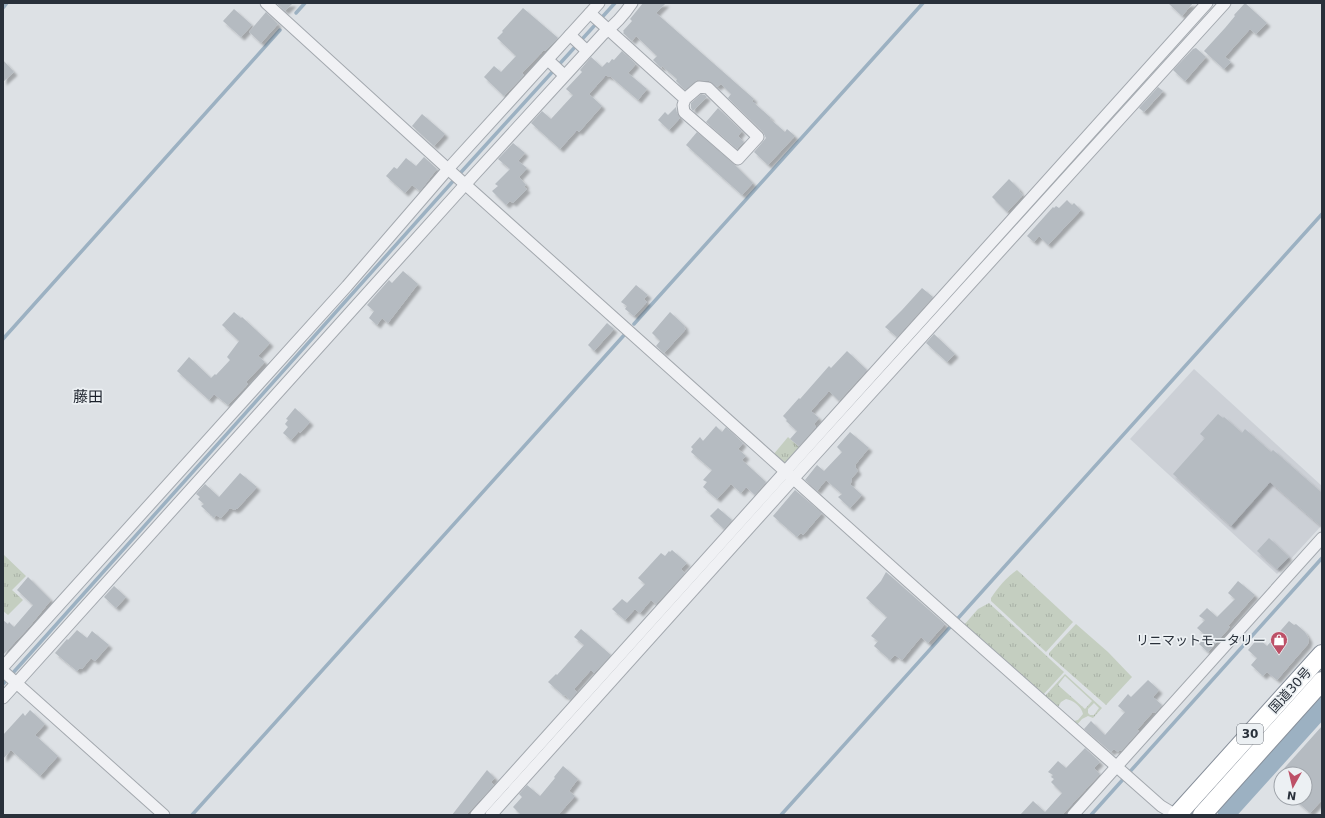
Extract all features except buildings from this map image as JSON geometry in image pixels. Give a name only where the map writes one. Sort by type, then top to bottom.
[{"type":"highway","name":"国道30号","points":[[1177,815],[1322,654]]},
{"type":"highway","name":"国道30号","points":[[1202,815],[1322,681]]},
{"type":"street","points":[[266,3],[954,622],[1161,806],[1177,815]]},
{"type":"street","points":[[3,698],[8,675],[346,286],[457,176],[598,21],[600,3]]},
{"type":"street","points":[[8,675],[598,21],[625,14],[632,3]]},
{"type":"street","points":[[491,815],[1207,3]]},
{"type":"street","points":[[476,815],[1225,3]]},
{"type":"street","points":[[598,21],[685,99]]},
{"type":"street","points":[[699,87],[708,88],[758,137],[738,159],[684,112],[683,105],[685,99],[699,87]]},
{"type":"street","points":[[1074,815],[1124,772],[1322,538]]},
{"type":"street","points":[[8,675],[164,815]]},
{"type":"shaded area","points":[[1194,369],[1322,486],[1322,525],[1277,574],[1130,439]]},
{"type":"green space","points":[[788,437],[800,448],[786,464],[783,464],[773,455]]},
{"type":"green space","points":[[3,554],[26,576],[12,590],[23,600],[8,615],[3,611]]},
{"type":"green space","points":[[1017,570],[1073,622],[1046,652],[991,601],[991,598],[1000,586]]},
{"type":"green space","points":[[989,603],[1064,672],[1043,695],[964,625],[978,609]]},
{"type":"green space","points":[[1076,624],[1108,652],[1132,677],[1106,705],[1049,655],[1049,653]]},
{"type":"green space","points":[[1065,674],[1102,708],[1093,718],[1088,716],[1082,719],[1076,726],[1044,697]],"holes":[[[1065,676],[1092,701],[1085,709],[1058,685]],[[1066,699],[1077,704],[1083,714],[1078,720],[1074,721],[1058,707],[1061,702]],[[1094,703],[1099,708],[1094,715],[1090,715],[1088,713],[1088,709]]]},
{"type":"waterway","points":[[3,8],[7,3]]},
{"type":"waterway","points":[[296,13],[305,3]]},
{"type":"waterway","points":[[3,684],[454,180],[615,3]]},
{"type":"waterway","points":[[634,324],[923,3]]},
{"type":"waterway","points":[[3,339],[280,30]]},
{"type":"waterway","points":[[781,815],[1322,214]]},
{"type":"waterway","points":[[192,815],[626,333]]},
{"type":"waterway","points":[[1091,815],[1322,558]]},
{"type":"waterway","points":[[1228,809],[1322,705]]},
{"type":"waterway","points":[[483,815],[528,765]]},
{"type":"place","name":"リニマットモータリー","points":[[1279,655]]},
{"type":"district","name":"藤田","points":[[88,397]]}]
